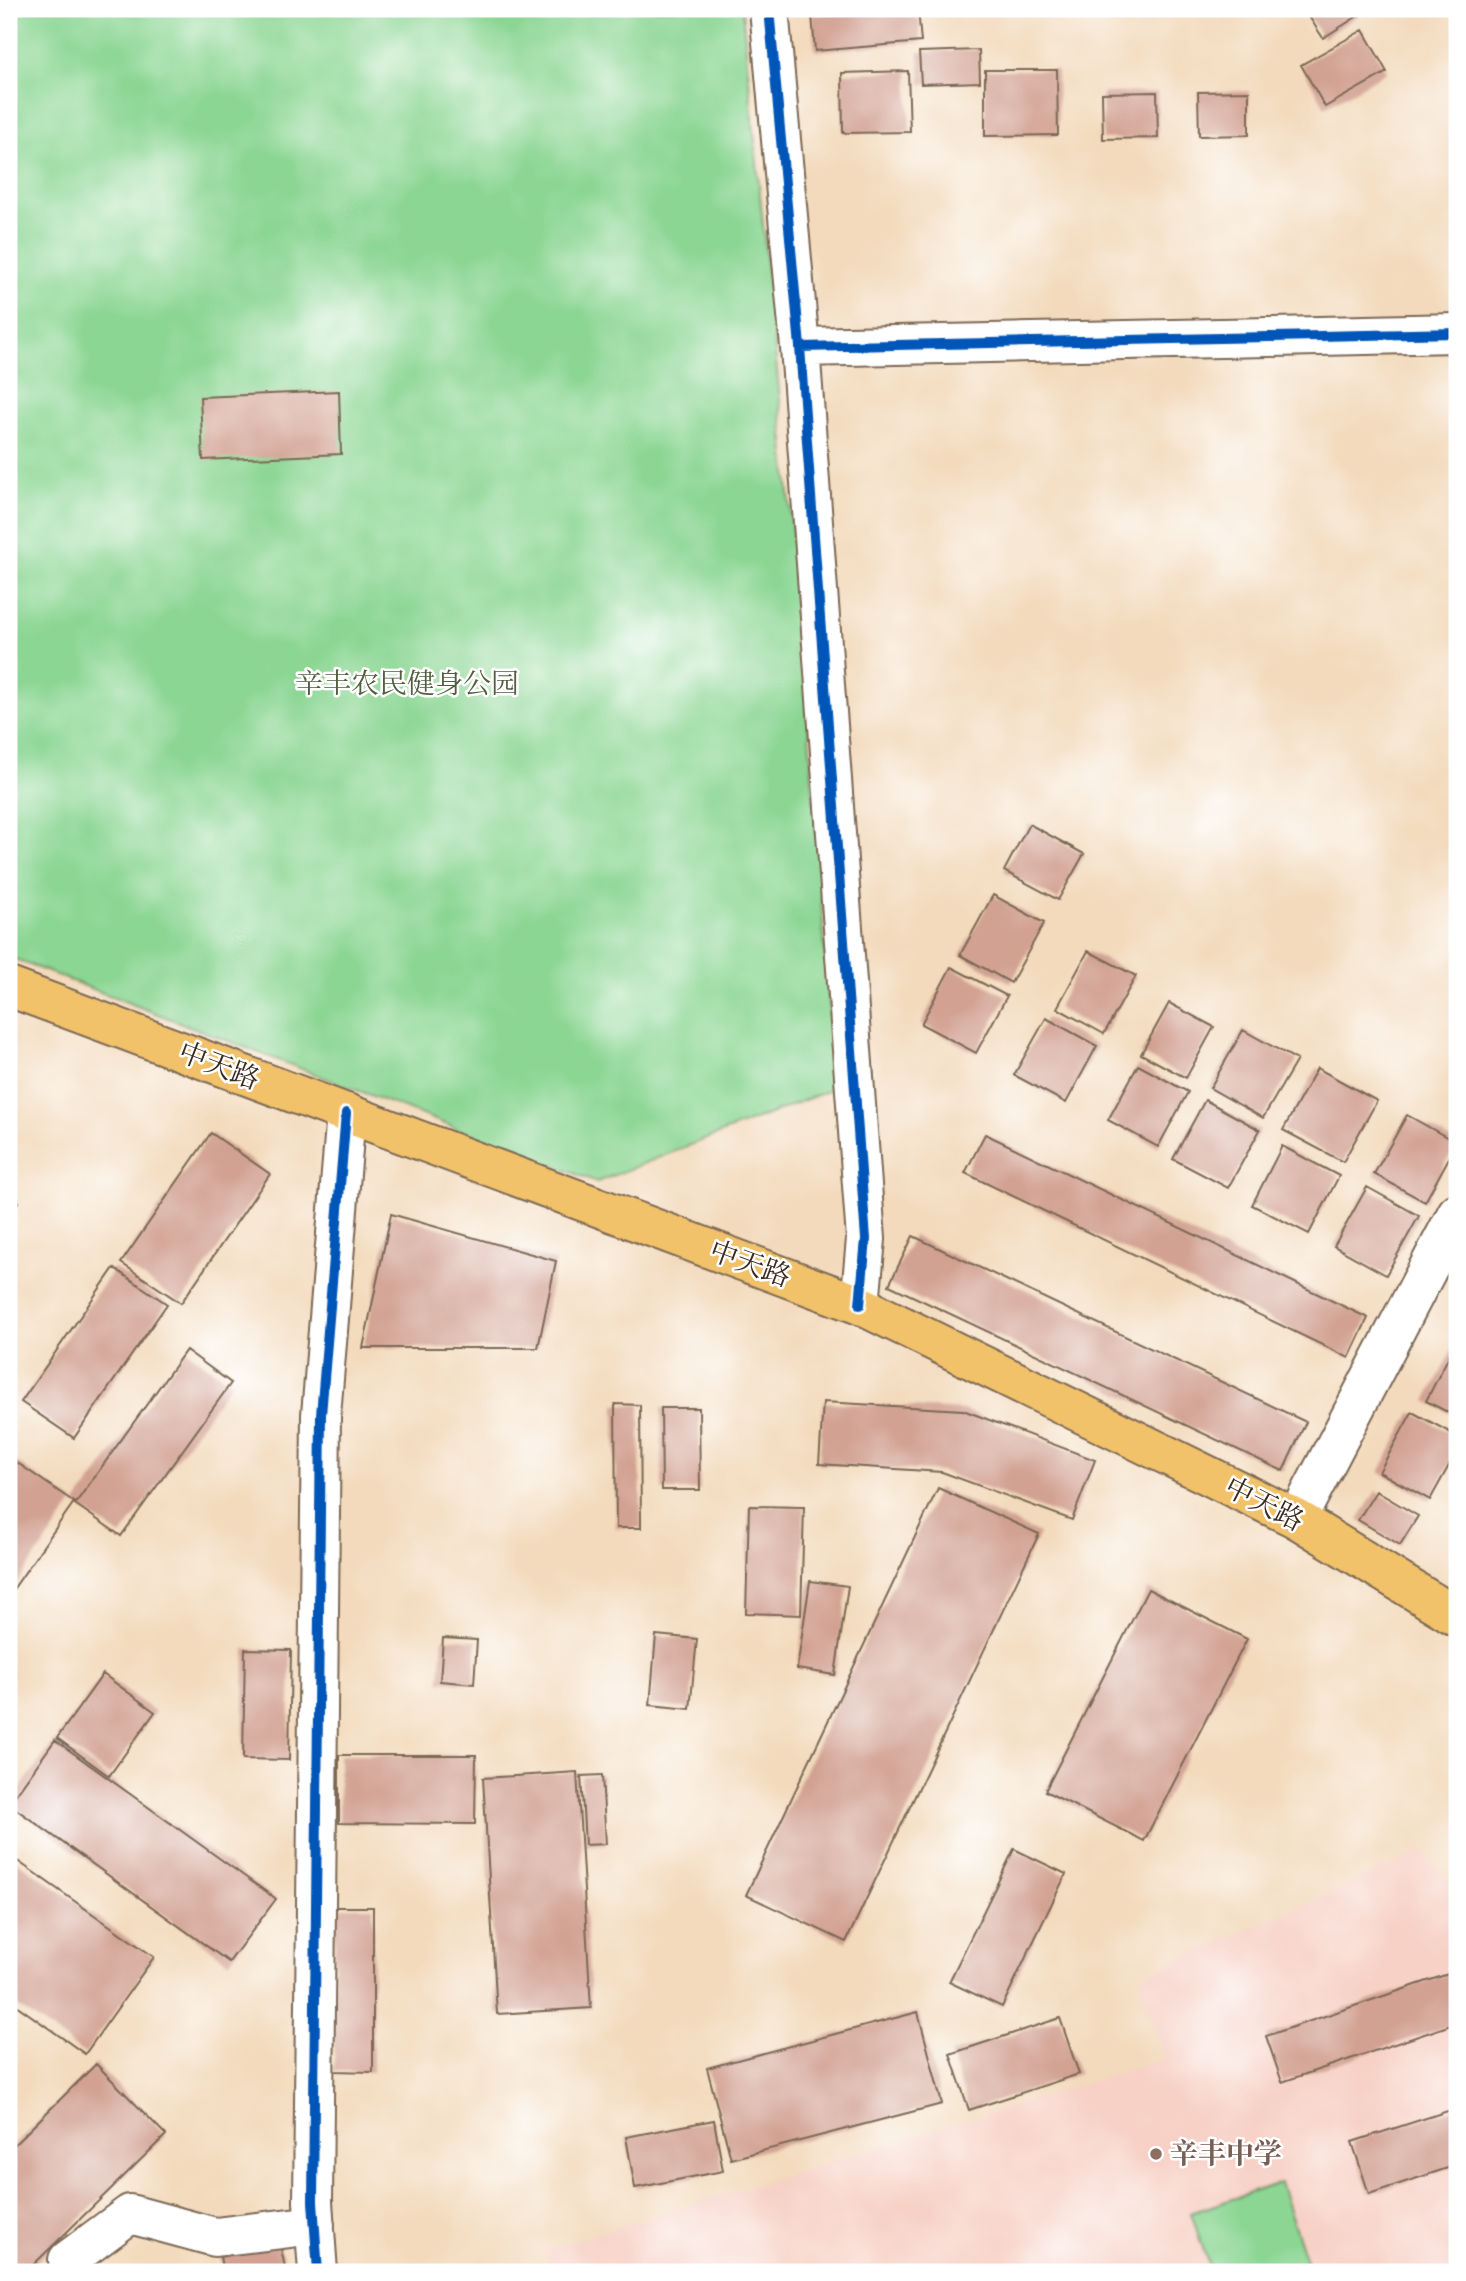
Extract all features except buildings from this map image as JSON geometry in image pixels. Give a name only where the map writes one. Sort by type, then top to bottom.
[{"type":"main road","name":"中天路","points":[[9,987],[860,1305],[1297,1519],[1457,1617]]},
{"type":"street","points":[[769,9],[800,347],[866,1239],[860,1305]]},
{"type":"street","points":[[800,347],[1457,333]]},
{"type":"street","points":[[318,2272],[313,2174],[321,1415],[346,1113]]},
{"type":"street","points":[[1297,1519],[1457,1213]]},
{"type":"street","points":[[68,2260],[130,2214],[215,2238],[315,2225]]},
{"type":"shaded area","name":"辛丰中学","points":[[1422,1851],[1457,1891],[1457,2272],[551,2272],[544,2250],[1165,2059],[1138,1978]]},
{"type":"green space","name":"辛丰农民健身公园","points":[[9,9],[742,9],[799,598],[835,1088],[597,1182],[9,957]]},
{"type":"green space","points":[[1280,2183],[1310,2272],[1211,2272],[1191,2213]]},
{"type":"cycle path","points":[[769,9],[800,347],[866,1239],[860,1305]]},
{"type":"cycle path","points":[[800,347],[1457,333]]},
{"type":"cycle path","points":[[318,2272],[313,2202],[321,1415],[346,1113]]},
{"type":"place","name":"辛丰中学","points":[[1156,2154]]}]
